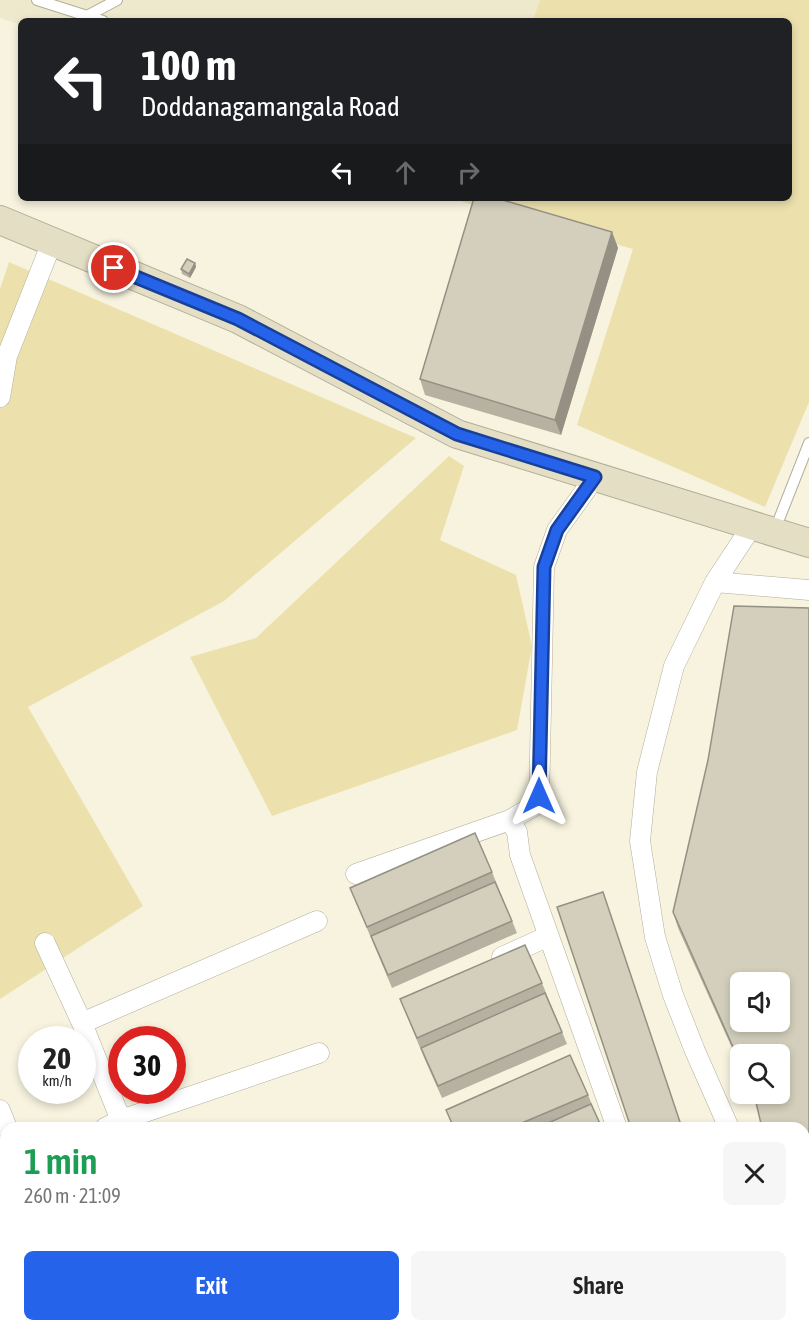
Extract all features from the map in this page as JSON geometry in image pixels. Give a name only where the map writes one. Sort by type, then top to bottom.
[{"type":"street","points":[[0,220],[238,319],[457,434],[809,543]]},
{"type":"street","points":[[0,397],[7,356],[52,242]]},
{"type":"street","points":[[356,874],[510,820],[539,803],[544,567],[557,530],[595,477]]},
{"type":"street","points":[[726,1122],[687,1032],[655,938],[640,841],[647,772],[674,666],[715,582],[763,529]]},
{"type":"street","points":[[715,582],[809,590]]},
{"type":"street","points":[[510,820],[517,832],[520,855],[615,1122]]},
{"type":"street","points":[[82,1023],[317,921]]},
{"type":"street","points":[[485,965],[549,936]]},
{"type":"street","points":[[45,943],[82,1023],[115,1122]]},
{"type":"street","points":[[569,1061],[590,1052]]},
{"type":"street","points":[[124,1122],[319,1053]]},
{"type":"lane","points":[[37,0],[93,18]]},
{"type":"lane","points":[[87,16],[117,0]]},
{"type":"lane","points":[[763,529],[809,443]]},
{"type":"shaded area","points":[[0,0],[540,0],[533,18],[18,18],[18,24],[0,18]]},
{"type":"shaded area","points":[[540,0],[809,0],[809,402],[765,507],[577,425],[633,249],[460,201],[792,201],[792,18],[533,18]]},
{"type":"shaded area","points":[[9,262],[416,438],[224,601],[28,707],[143,906],[0,999],[0,289]]},
{"type":"shaded area","points":[[449,456],[464,466],[440,540],[516,575],[532,646],[517,730],[272,816],[190,657],[256,638]]},
{"type":"building","points":[[473,201],[506,201],[612,232],[555,420],[420,379]]},
{"type":"building","points":[[187,259],[195,263],[189,274],[181,269]]},
{"type":"building","points":[[734,606],[809,608],[809,1122],[761,1122],[756,1104],[790,1104],[790,1044],[732,1044],[673,912],[708,760]]},
{"type":"building","points":[[475,833],[492,872],[367,927],[350,888]]},
{"type":"building","points":[[495,882],[512,921],[388,975],[371,936]]},
{"type":"building","points":[[603,892],[680,1122],[629,1122],[557,907]]},
{"type":"building","points":[[525,945],[542,983],[417,1038],[400,999]]},
{"type":"building","points":[[545,993],[562,1032],[438,1086],[421,1048]]},
{"type":"building","points":[[570,1055],[588,1095],[524,1122],[451,1122],[446,1110]]},
{"type":"building","points":[[591,1104],[599,1122],[550,1122]]},
{"type":"route","points":[[114,268],[238,319],[457,434],[595,477],[557,530],[544,567],[539,796]]}]
